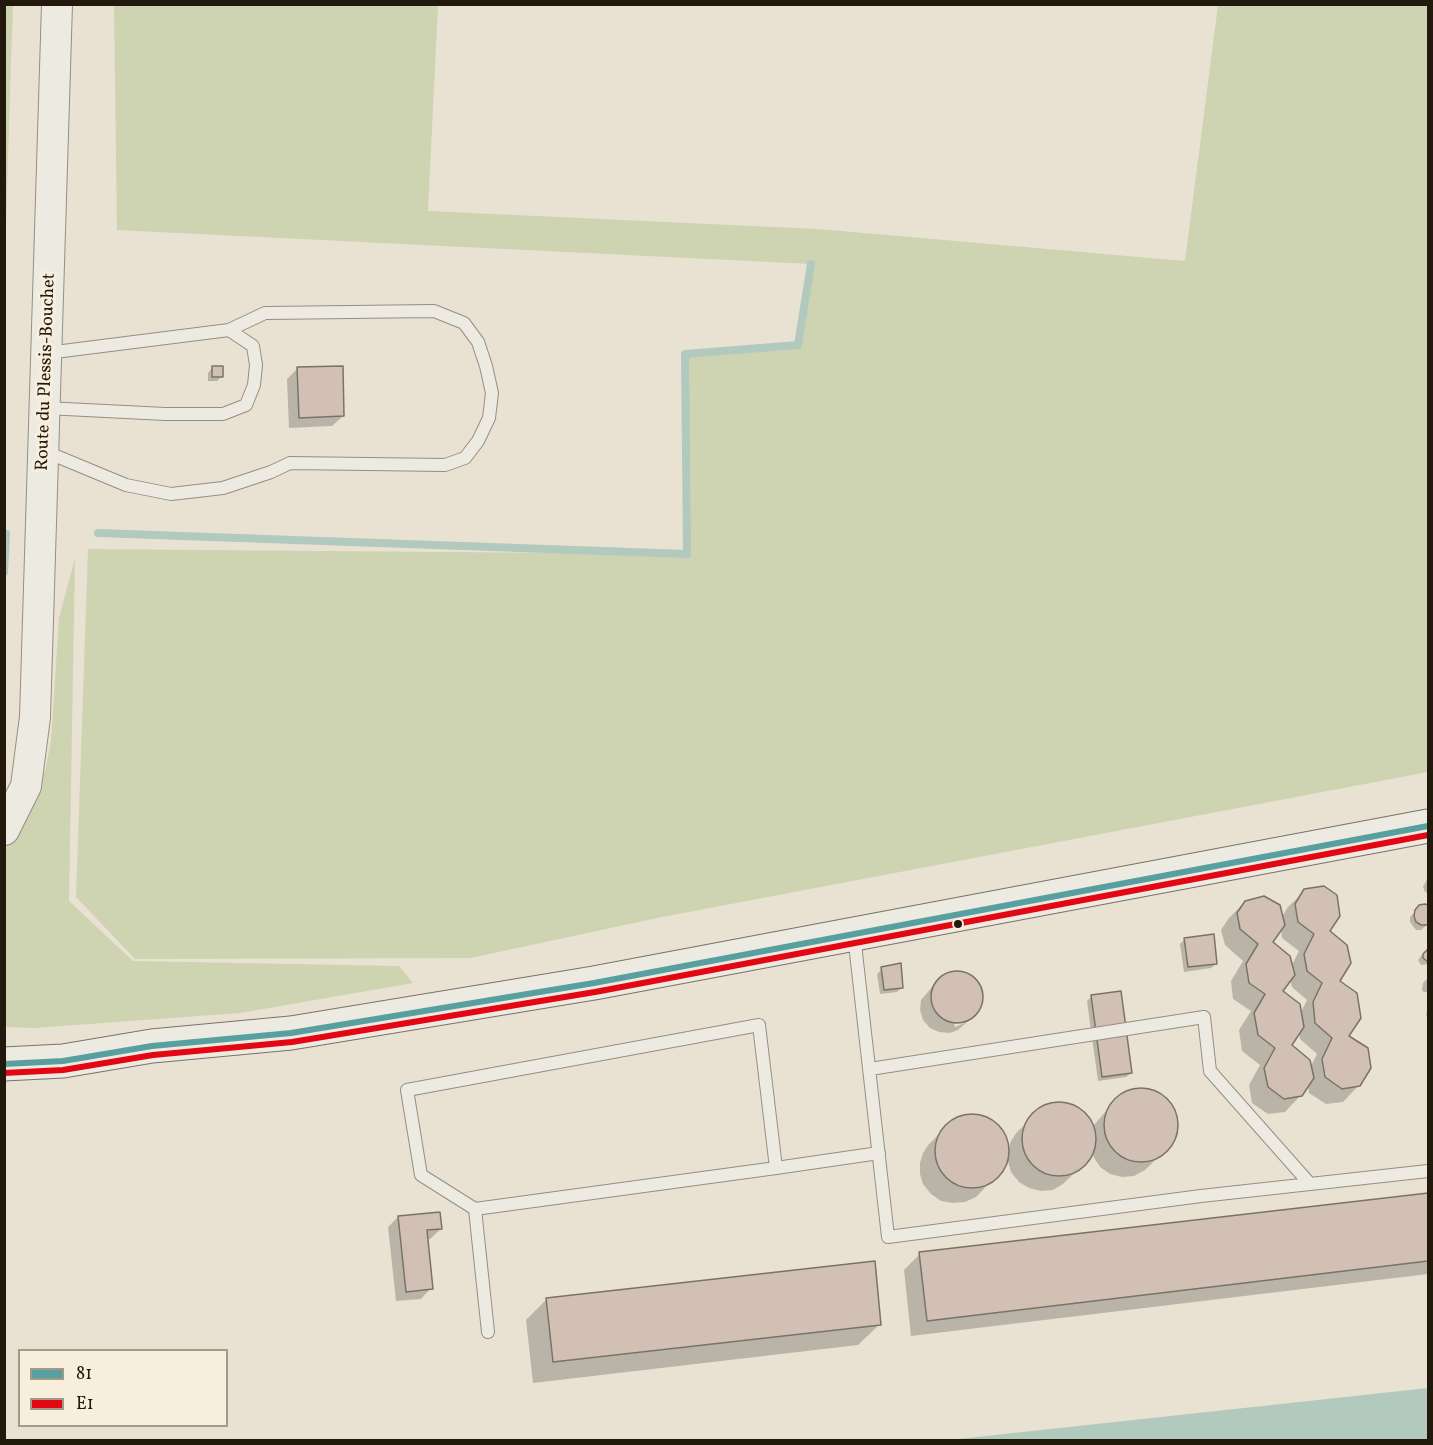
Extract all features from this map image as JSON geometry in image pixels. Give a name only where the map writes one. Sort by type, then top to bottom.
[{"type":"main road","points":[[4,1064],[63,1061],[152,1046],[291,1033],[594,983],[1428,826]]},
{"type":"main road","points":[[4,1045],[152,1046]]},
{"type":"street","name":"Route du Plessis-Bouchet","points":[[4,830],[26,786],[37,691],[57,4]]},
{"type":"street","name":"Route du Plessis-Bouchet","points":[[4,788],[32,739]]},
{"type":"lane","points":[[44,451],[126,485],[171,494],[224,488],[290,463],[445,465],[465,458],[478,441],[489,418],[492,393],[478,342],[464,323],[434,311],[265,313],[229,330],[47,352]]},
{"type":"lane","points":[[46,408],[165,414],[224,414],[246,405],[254,385],[256,365],[253,346],[229,330]]},
{"type":"lane","points":[[854,934],[888,1237],[1201,1196],[1428,1171]]},
{"type":"lane","points":[[870,1069],[1204,1017],[1210,1071],[1310,1184]]},
{"type":"lane","points":[[776,1168],[759,1025],[407,1090],[421,1175],[475,1209],[776,1168],[879,1153]]},
{"type":"lane","points":[[475,1209],[488,1332]]},
{"type":"shaded area","points":[[4,5],[13,5],[11,60],[5,261]]},
{"type":"shaded area","points":[[114,5],[438,5],[428,211],[818,229],[1185,261],[1218,5],[1428,5],[1428,772],[657,918],[471,958],[135,959],[76,897],[88,549],[687,554],[685,354],[798,344],[811,264],[117,230]]},
{"type":"shaded area","points":[[75,558],[69,901],[133,961],[399,966],[413,983],[240,1013],[35,1028],[5,1027],[4,851],[32,806],[45,771],[51,741],[59,618]]},
{"type":"shaded area","points":[[1428,1388],[1428,1440],[949,1440]]},
{"type":"building","points":[[212,366],[223,366],[223,377],[212,377]]},
{"type":"building","points":[[343,366],[344,416],[299,418],[297,367]]},
{"type":"building","points":[[1324,886],[1337,895],[1340,916],[1330,931],[1347,945],[1351,963],[1340,981],[1357,993],[1361,1018],[1349,1036],[1368,1048],[1371,1068],[1360,1086],[1342,1089],[1325,1077],[1322,1059],[1332,1038],[1315,1023],[1313,1002],[1322,983],[1307,971],[1304,954],[1314,934],[1298,922],[1295,904],[1304,889]]},
{"type":"building","points":[[1264,896],[1280,905],[1285,925],[1273,942],[1290,956],[1295,975],[1283,991],[1300,1004],[1304,1027],[1292,1045],[1310,1060],[1314,1078],[1302,1096],[1284,1099],[1268,1087],[1264,1068],[1275,1048],[1258,1035],[1254,1013],[1265,994],[1249,983],[1246,964],[1258,944],[1240,929],[1237,913],[1245,901]]},
{"type":"building","points":[[1419,905],[1428,905],[1428,925],[1421,925],[1416,922],[1415,910]]},
{"type":"building","points":[[1214,934],[1217,964],[1188,967],[1184,938]]},
{"type":"building","points":[[1428,949],[1428,962],[1423,958],[1423,954]]},
{"type":"building","points":[[901,963],[903,988],[884,990],[881,967]]},
{"type":"building","points":[[952,971],[962,971],[976,978],[983,997],[976,1016],[962,1023],[952,1023],[942,1019],[935,1012],[931,1002],[931,992],[935,982],[942,975]]},
{"type":"building","points":[[1121,991],[1132,1073],[1102,1077],[1091,995]]},
{"type":"building","points":[[1141,1088],[1155,1091],[1167,1099],[1175,1111],[1178,1125],[1175,1139],[1167,1151],[1155,1159],[1141,1162],[1127,1159],[1115,1151],[1107,1139],[1104,1125],[1107,1111],[1115,1099],[1127,1091]]},
{"type":"building","points":[[1059,1102],[1073,1105],[1085,1113],[1093,1125],[1096,1139],[1093,1153],[1085,1165],[1073,1173],[1059,1176],[1045,1173],[1033,1165],[1025,1153],[1022,1139],[1025,1125],[1033,1113],[1045,1105]]},
{"type":"building","points":[[972,1114],[986,1117],[998,1125],[1006,1137],[1009,1151],[1006,1165],[998,1177],[986,1185],[972,1188],[958,1185],[946,1177],[938,1165],[935,1151],[938,1137],[946,1125],[958,1117]]},
{"type":"building","points":[[1428,1193],[1428,1261],[927,1321],[919,1252]]},
{"type":"building","points":[[440,1212],[442,1229],[427,1230],[433,1289],[406,1292],[398,1216]]},
{"type":"building","points":[[875,1261],[881,1325],[553,1362],[546,1298]]},
{"type":"waterway","points":[[98,533],[687,554],[685,354],[798,345],[811,264]]},
{"type":"waterway","points":[[4,572],[6,534]]},
{"type":"transit line","name":"81","points":[[4,1064],[63,1061],[152,1046],[291,1033],[594,983],[1428,826]]},
{"type":"transit line","name":"E1","points":[[4,1073],[63,1070],[153,1055],[292,1042],[595,992],[1428,835]]}]
